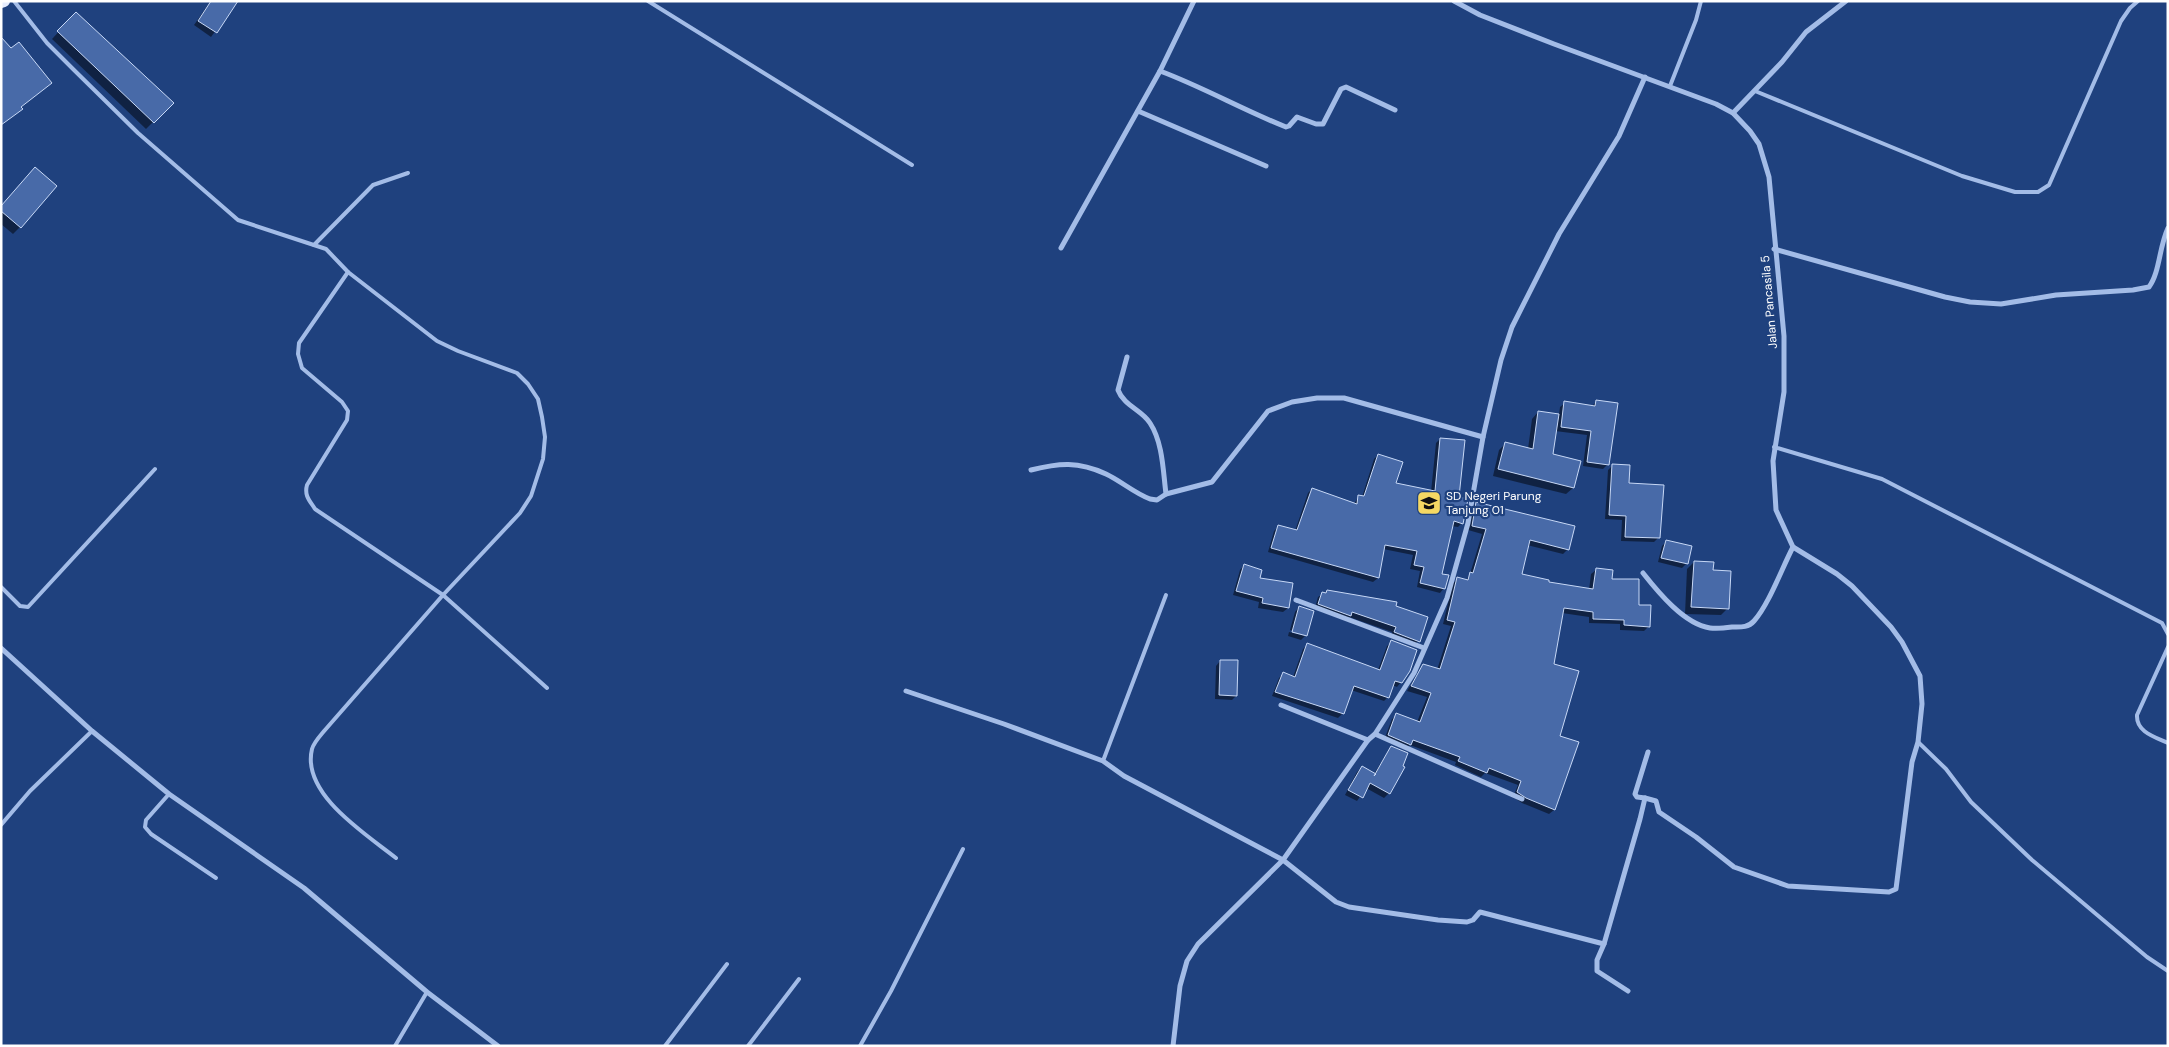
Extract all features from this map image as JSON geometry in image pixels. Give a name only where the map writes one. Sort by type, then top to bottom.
[{"type":"street","points":[[1061,248],[1160,71],[1194,1]]},
{"type":"street","name":"Jalan Pancasila 5","points":[[1454,1],[1480,15],[1670,86],[1733,113],[1759,144],[1769,177],[1774,249],[1784,336],[1784,392],[1773,461],[1776,510],[1793,547]]},
{"type":"street","points":[[1733,113],[1755,91],[1806,32],[1846,1]]},
{"type":"street","points":[[1160,71],[1189,82],[1252,114],[1286,127],[1290,126],[1298,116],[1316,124],[1323,124],[1341,89],[1346,87],[1395,110]]},
{"type":"street","points":[[1173,1046],[1180,986],[1187,961],[1198,944],[1283,860],[1368,740],[1375,734],[1414,674],[1447,598],[1468,524],[1483,437],[1501,360],[1512,327],[1559,234],[1619,136],[1645,77]]},
{"type":"street","points":[[1138,111],[1266,166]]},
{"type":"street","points":[[1774,249],[1945,297],[1970,302],[2001,304],[2056,295],[2133,290],[2149,287],[2156,278],[2161,245],[2168,228]]},
{"type":"street","points":[[1127,357],[1118,390],[1125,401],[1150,422],[1159,442],[1166,494]]},
{"type":"street","points":[[1031,470],[1057,464],[1073,464],[1106,474],[1150,499],[1157,500],[1166,494],[1212,482],[1268,412],[1292,402],[1317,398],[1344,398],[1483,437]]},
{"type":"street","points":[[1643,573],[1656,591],[1673,606],[1702,626],[1712,629],[1747,626],[1753,622],[1762,608],[1793,547],[1837,574],[1852,586],[1891,627],[1902,642],[1920,676],[1922,704],[1918,742],[1912,762],[1896,889],[1889,892],[1788,886],[1734,867],[1696,837],[1658,812],[1656,801],[1637,797],[1635,794],[1648,752]]},
{"type":"street","points":[[1296,600],[1424,648]]},
{"type":"street","points":[[1,648],[92,730],[169,794],[304,888],[427,992],[498,1046]]},
{"type":"street","points":[[906,691],[1004,724],[1103,761],[1124,776],[1283,860],[1336,902],[1349,907],[1438,920],[1467,922],[1473,920],[1480,912],[1604,944]]},
{"type":"street","points":[[1280,705],[1368,740]]},
{"type":"street","points":[[1375,734],[1522,798]]},
{"type":"street","points":[[1628,991],[1597,971],[1597,960],[1604,944],[1645,798]]},
{"type":"lane","points":[[14,1],[47,42],[81,77],[138,132],[238,220],[326,249],[348,272],[437,340],[458,351],[517,373],[528,384],[538,399],[544,430],[543,459],[530,496],[520,513],[443,595],[312,747],[311,764],[317,782],[331,804],[396,858]]},
{"type":"lane","points":[[648,1],[912,165]]},
{"type":"lane","points":[[1670,86],[1696,20],[1701,1]]},
{"type":"lane","points":[[1755,91],[1962,176],[2015,192],[2038,192],[2049,184],[2122,21],[2130,8],[2138,1]]},
{"type":"lane","points":[[314,245],[373,185],[408,173]]},
{"type":"lane","points":[[348,272],[299,343],[298,354],[302,368],[342,402],[348,411],[347,420],[313,474],[305,492],[315,509],[443,595],[547,688]]},
{"type":"lane","points":[[1774,448],[1882,479],[2162,623],[2168,634]]},
{"type":"lane","points":[[1,587],[20,606],[28,607],[155,469]]},
{"type":"lane","points":[[1103,761],[1166,595]]},
{"type":"lane","points":[[2168,647],[2137,715],[2137,720],[2144,732],[2168,743]]},
{"type":"lane","points":[[1,825],[30,791],[92,730]]},
{"type":"lane","points":[[1918,742],[1946,769],[1970,802],[2032,860],[2147,957],[2168,971]]},
{"type":"lane","points":[[169,794],[146,820],[144,827],[151,834],[216,878]]},
{"type":"lane","points":[[860,1046],[891,991],[963,849]]},
{"type":"lane","points":[[665,1046],[727,964]]},
{"type":"lane","points":[[748,1046],[799,979]]},
{"type":"lane","points":[[395,1046],[427,992]]},
{"type":"building","points":[[211,1],[238,1],[217,33],[198,21]]},
{"type":"building","points":[[76,12],[174,103],[154,123],[57,31]]},
{"type":"building","points":[[1,37],[11,48],[19,42],[52,83],[21,107],[23,109],[1,125]]},
{"type":"building","points":[[35,167],[57,186],[21,228],[1,211],[1,206]]},
{"type":"building","points":[[1596,400],[1618,403],[1609,465],[1587,462],[1591,431],[1561,427],[1564,401],[1595,406]]},
{"type":"building","points":[[1538,411],[1559,414],[1553,454],[1581,461],[1574,488],[1498,469],[1505,442],[1533,449]]},
{"type":"building","points":[[1440,438],[1465,440],[1459,497],[1468,499],[1463,524],[1454,521],[1442,574],[1449,575],[1445,589],[1420,583],[1424,567],[1414,565],[1417,551],[1385,545],[1379,578],[1271,548],[1278,525],[1297,530],[1312,488],[1357,504],[1358,495],[1364,496],[1378,454],[1403,462],[1396,483],[1435,491]]},
{"type":"building","points":[[1612,464],[1630,465],[1629,483],[1664,485],[1660,538],[1625,537],[1626,516],[1609,515]]},
{"type":"building","points":[[1476,502],[1575,526],[1569,550],[1530,540],[1522,574],[1549,580],[1549,582],[1593,589],[1596,568],[1613,570],[1612,579],[1639,579],[1639,605],[1651,605],[1650,627],[1624,625],[1624,620],[1593,619],[1593,612],[1564,608],[1554,664],[1579,671],[1560,736],[1579,742],[1555,810],[1526,798],[1517,792],[1521,781],[1489,768],[1487,773],[1458,761],[1460,757],[1413,740],[1411,745],[1388,735],[1396,713],[1420,722],[1431,693],[1411,686],[1423,664],[1440,669],[1455,622],[1447,620],[1457,577],[1468,580],[1470,572],[1473,573],[1486,529],[1472,526]]},
{"type":"building","points":[[1666,540],[1692,546],[1688,564],[1661,558]]},
{"type":"building","points":[[1694,561],[1714,562],[1713,570],[1731,571],[1729,609],[1691,607]]},
{"type":"building","points":[[1244,564],[1262,570],[1260,578],[1293,583],[1289,608],[1262,603],[1263,598],[1236,591]]},
{"type":"building","points":[[1327,590],[1397,602],[1396,606],[1428,617],[1420,642],[1394,632],[1396,627],[1352,612],[1351,616],[1318,604],[1322,592],[1326,593]]},
{"type":"building","points":[[1299,606],[1314,611],[1307,636],[1292,632]]},
{"type":"building","points":[[1391,640],[1417,650],[1410,671],[1402,683],[1395,681],[1389,698],[1354,686],[1344,714],[1275,692],[1283,672],[1295,677],[1307,643],[1380,670]]},
{"type":"building","points":[[1220,660],[1238,660],[1237,696],[1219,695]]},
{"type":"building","points":[[1391,746],[1408,753],[1403,766],[1405,767],[1390,794],[1370,783],[1363,798],[1348,790],[1362,766],[1375,774]]},
{"type":"place","name":"SD Negeri Parung Tanjung 01","points":[[1429,503]]}]
